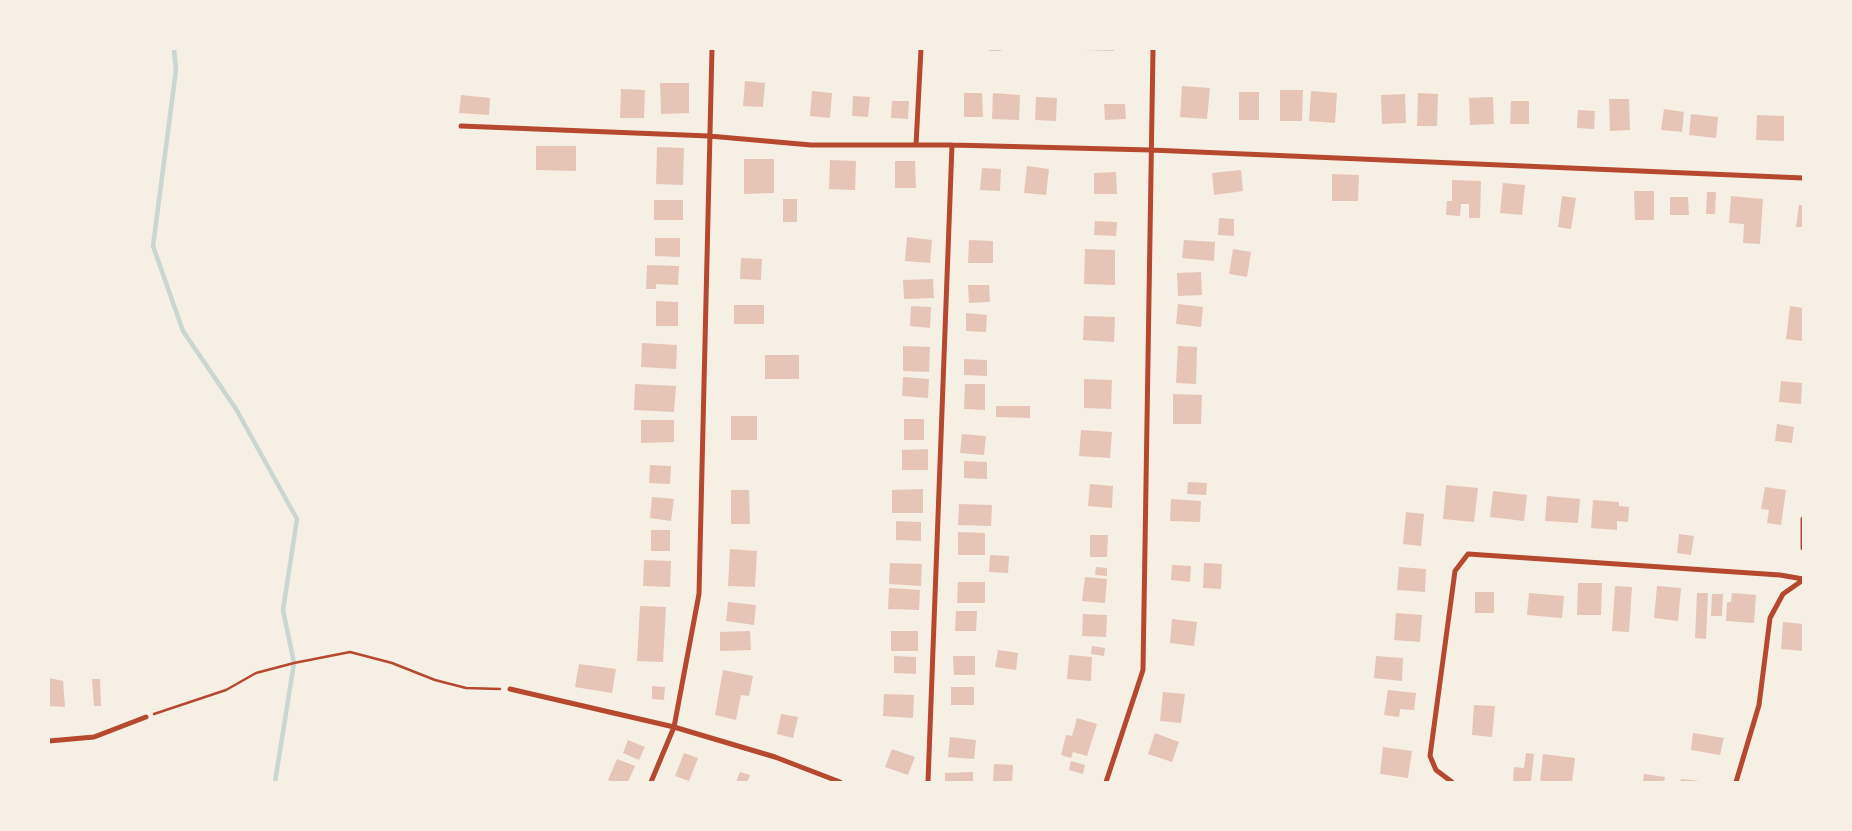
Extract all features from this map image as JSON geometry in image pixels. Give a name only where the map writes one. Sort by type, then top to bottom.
[{"type":"street","points":[[651,782],[674,727],[699,594],[712,49]]},
{"type":"street","points":[[916,145],[922,49]]},
{"type":"street","points":[[1106,782],[1143,670],[1153,49]]},
{"type":"street","points":[[461,126],[709,136],[811,145],[952,145],[1151,150],[1803,178]]},
{"type":"street","points":[[928,782],[952,145]]},
{"type":"street","points":[[1803,519],[1803,548]]},
{"type":"street","points":[[1452,782],[1436,770],[1430,756],[1455,571],[1468,554],[1780,575],[1803,579]]},
{"type":"street","points":[[1736,782],[1759,705],[1770,618],[1783,594],[1803,579]]},
{"type":"street","points":[[510,689],[674,727],[775,757],[840,782]]},
{"type":"street","points":[[49,741],[94,737],[146,717]]},
{"type":"path","points":[[146,717],[226,690],[256,673],[350,652],[392,663],[435,680],[466,688],[510,689]]},
{"type":"building","points":[[989,49],[1001,49],[1001,51],[989,51]]},
{"type":"building","points":[[1114,49],[1114,51],[1084,50]]},
{"type":"building","points":[[745,81],[765,83],[763,107],[743,106]]},
{"type":"building","points":[[660,83],[689,83],[689,113],[661,114]]},
{"type":"building","points":[[1182,86],[1210,88],[1207,119],[1180,117]]},
{"type":"building","points":[[621,89],[645,90],[644,118],[620,118]]},
{"type":"building","points":[[1280,90],[1303,90],[1302,121],[1280,121]]},
{"type":"building","points":[[812,91],[832,93],[830,118],[810,116]]},
{"type":"building","points":[[1311,91],[1337,93],[1335,123],[1309,121]]},
{"type":"building","points":[[1239,92],[1259,92],[1259,120],[1239,120]]},
{"type":"building","points":[[964,93],[982,93],[983,117],[964,117]]},
{"type":"building","points":[[993,93],[1020,95],[1019,120],[992,119]]},
{"type":"building","points":[[1418,93],[1438,94],[1437,126],[1417,126]]},
{"type":"building","points":[[1405,94],[1406,123],[1382,124],[1381,95]]},
{"type":"building","points":[[461,95],[490,98],[489,115],[459,113]]},
{"type":"building","points":[[853,96],[870,97],[868,117],[852,116]]},
{"type":"building","points":[[1036,97],[1057,98],[1056,121],[1035,120]]},
{"type":"building","points":[[1493,97],[1494,124],[1470,125],[1469,98]]},
{"type":"building","points":[[1609,99],[1629,99],[1630,130],[1610,131]]},
{"type":"building","points":[[892,101],[909,101],[908,119],[891,118]]},
{"type":"building","points":[[1511,101],[1529,101],[1529,124],[1510,124]]},
{"type":"building","points":[[1104,104],[1125,104],[1126,119],[1105,120]]},
{"type":"building","points":[[1664,109],[1684,112],[1682,132],[1661,130]]},
{"type":"building","points":[[1578,110],[1595,111],[1594,129],[1577,128]]},
{"type":"building","points":[[1691,114],[1718,117],[1716,138],[1689,135]]},
{"type":"building","points":[[1757,115],[1784,116],[1784,141],[1756,140]]},
{"type":"building","points":[[536,146],[576,146],[576,171],[536,170]]},
{"type":"building","points":[[657,147],[684,148],[683,185],[656,184]]},
{"type":"building","points":[[744,159],[774,159],[774,193],[744,194]]},
{"type":"building","points":[[830,160],[856,161],[855,190],[829,189]]},
{"type":"building","points":[[895,161],[915,161],[916,188],[895,188]]},
{"type":"building","points":[[1027,166],[1049,169],[1046,195],[1024,193]]},
{"type":"building","points":[[982,168],[1001,169],[1000,191],[980,190]]},
{"type":"building","points":[[1241,170],[1243,191],[1214,195],[1212,173]]},
{"type":"building","points":[[1116,172],[1117,194],[1094,194],[1094,173]]},
{"type":"building","points":[[1332,174],[1359,175],[1358,201],[1332,201]]},
{"type":"building","points":[[1452,180],[1481,181],[1480,218],[1469,218],[1469,204],[1461,204],[1460,216],[1446,215],[1447,201],[1452,201]]},
{"type":"building","points":[[1503,183],[1525,185],[1522,215],[1500,213]]},
{"type":"building","points":[[1634,191],[1654,191],[1654,220],[1635,220]]},
{"type":"building","points":[[1707,192],[1716,192],[1715,214],[1706,214]]},
{"type":"building","points":[[1562,196],[1576,198],[1571,229],[1558,227]]},
{"type":"building","points":[[1731,196],[1763,199],[1760,244],[1743,243],[1744,224],[1729,223]]},
{"type":"building","points":[[1670,197],[1688,197],[1689,215],[1670,215]]},
{"type":"building","points":[[783,199],[797,199],[797,222],[783,222]]},
{"type":"building","points":[[654,200],[683,200],[683,220],[654,220]]},
{"type":"building","points":[[1799,205],[1803,205],[1803,227],[1796,227]]},
{"type":"building","points":[[1219,218],[1234,219],[1234,236],[1218,235]]},
{"type":"building","points":[[1095,221],[1117,222],[1116,236],[1094,235]]},
{"type":"building","points":[[907,237],[932,240],[930,263],[905,261]]},
{"type":"building","points":[[655,238],[680,238],[680,257],[655,256]]},
{"type":"building","points":[[969,240],[993,241],[993,263],[968,263]]},
{"type":"building","points":[[1184,240],[1215,242],[1214,261],[1182,258]]},
{"type":"building","points":[[1085,249],[1115,250],[1115,285],[1084,284]]},
{"type":"building","points":[[1233,249],[1251,252],[1247,277],[1229,274]]},
{"type":"building","points":[[741,258],[762,259],[761,280],[740,279]]},
{"type":"building","points":[[647,265],[679,266],[678,285],[656,284],[656,289],[646,289]]},
{"type":"building","points":[[1201,272],[1202,295],[1178,296],[1177,273]]},
{"type":"building","points":[[933,279],[934,298],[904,299],[903,280]]},
{"type":"building","points":[[968,285],[989,285],[990,302],[969,303]]},
{"type":"building","points":[[656,301],[678,302],[678,326],[656,326]]},
{"type":"building","points":[[1178,304],[1203,307],[1201,327],[1176,324]]},
{"type":"building","points":[[734,305],[764,305],[764,324],[734,324]]},
{"type":"building","points":[[911,306],[931,307],[930,328],[910,326]]},
{"type":"building","points":[[1790,306],[1803,308],[1803,341],[1786,339]]},
{"type":"building","points":[[966,313],[987,315],[986,332],[966,331]]},
{"type":"building","points":[[1084,316],[1115,317],[1114,342],[1083,340]]},
{"type":"building","points":[[642,343],[677,345],[676,369],[641,367]]},
{"type":"building","points":[[903,346],[930,347],[929,372],[903,371]]},
{"type":"building","points":[[1178,346],[1197,347],[1196,384],[1176,383]]},
{"type":"building","points":[[765,355],[799,355],[799,379],[765,379]]},
{"type":"building","points":[[964,359],[987,360],[987,376],[964,375]]},
{"type":"building","points":[[903,377],[929,379],[928,398],[902,396]]},
{"type":"building","points":[[1084,379],[1112,380],[1111,409],[1084,408]]},
{"type":"building","points":[[1781,381],[1802,383],[1801,404],[1779,402]]},
{"type":"building","points":[[635,384],[676,386],[674,412],[634,410]]},
{"type":"building","points":[[965,384],[985,384],[985,410],[964,409]]},
{"type":"building","points":[[1173,394],[1202,395],[1201,424],[1173,424]]},
{"type":"building","points":[[996,406],[1030,406],[1030,418],[996,417]]},
{"type":"building","points":[[731,416],[757,416],[757,440],[731,440]]},
{"type":"building","points":[[904,419],[924,419],[924,440],[904,440]]},
{"type":"building","points":[[641,420],[674,420],[674,442],[641,443]]},
{"type":"building","points":[[1777,424],[1794,427],[1792,443],[1775,441]]},
{"type":"building","points":[[1081,430],[1112,432],[1110,458],[1079,456]]},
{"type":"building","points":[[962,434],[986,436],[984,455],[960,453]]},
{"type":"building","points":[[928,449],[928,470],[902,470],[902,450]]},
{"type":"building","points":[[964,461],[987,462],[987,479],[964,478]]},
{"type":"building","points":[[650,465],[671,466],[670,484],[649,483]]},
{"type":"building","points":[[1188,482],[1207,483],[1206,495],[1187,494]]},
{"type":"building","points":[[1090,484],[1113,486],[1112,508],[1088,506]]},
{"type":"building","points":[[1446,485],[1478,488],[1474,522],[1443,519]]},
{"type":"building","points":[[1765,487],[1786,490],[1781,525],[1767,523],[1769,510],[1761,509]]},
{"type":"building","points":[[923,489],[923,513],[892,513],[892,490]]},
{"type":"building","points":[[731,490],[749,490],[750,524],[731,524]]},
{"type":"building","points":[[1493,491],[1527,495],[1524,521],[1490,517]]},
{"type":"building","points":[[1547,496],[1580,499],[1578,523],[1545,521]]},
{"type":"building","points":[[652,497],[674,499],[671,521],[650,518]]},
{"type":"building","points":[[1171,499],[1201,501],[1200,522],[1170,521]]},
{"type":"building","points":[[1593,500],[1619,502],[1619,506],[1629,507],[1628,522],[1617,521],[1617,530],[1591,528]]},
{"type":"building","points":[[959,504],[992,505],[991,526],[958,525]]},
{"type":"building","points":[[1406,512],[1424,514],[1421,546],[1403,544]]},
{"type":"building","points":[[896,521],[921,522],[921,541],[896,540]]},
{"type":"building","points":[[651,530],[670,530],[670,551],[651,551]]},
{"type":"building","points":[[958,532],[985,533],[985,555],[958,555]]},
{"type":"building","points":[[1679,534],[1694,536],[1691,555],[1677,553]]},
{"type":"building","points":[[1090,535],[1108,535],[1107,557],[1090,557]]},
{"type":"building","points":[[730,549],[757,551],[755,587],[728,586]]},
{"type":"building","points":[[990,555],[1009,556],[1008,573],[989,572]]},
{"type":"building","points":[[644,560],[671,561],[670,587],[643,586]]},
{"type":"building","points":[[890,563],[922,564],[921,586],[889,584]]},
{"type":"building","points":[[1204,563],[1222,564],[1221,589],[1203,588]]},
{"type":"building","points":[[1172,565],[1191,566],[1190,582],[1171,580]]},
{"type":"building","points":[[1096,567],[1107,568],[1107,576],[1095,575]]},
{"type":"building","points":[[1399,567],[1426,569],[1425,592],[1397,590]]},
{"type":"building","points":[[1085,577],[1107,579],[1105,603],[1082,601]]},
{"type":"building","points":[[958,582],[985,582],[985,603],[957,603]]},
{"type":"building","points":[[1578,583],[1602,583],[1601,615],[1577,615]]},
{"type":"building","points":[[1615,586],[1632,587],[1629,632],[1612,631]]},
{"type":"building","points":[[1657,586],[1681,588],[1678,621],[1654,618]]},
{"type":"building","points":[[889,588],[920,590],[919,610],[888,609]]},
{"type":"building","points":[[1475,592],[1494,592],[1494,613],[1475,613]]},
{"type":"building","points":[[1529,593],[1564,596],[1562,618],[1527,615]]},
{"type":"building","points":[[1697,593],[1708,593],[1706,639],[1695,638]]},
{"type":"building","points":[[1732,593],[1756,595],[1754,623],[1726,621],[1727,602],[1731,602]]},
{"type":"building","points":[[1712,594],[1723,594],[1722,616],[1711,616]]},
{"type":"building","points":[[728,602],[756,605],[754,625],[726,621]]},
{"type":"building","points":[[640,606],[666,607],[663,662],[637,661]]},
{"type":"building","points":[[956,611],[977,611],[976,631],[955,631]]},
{"type":"building","points":[[1396,613],[1422,615],[1420,642],[1394,640]]},
{"type":"building","points":[[1083,614],[1107,615],[1106,637],[1082,636]]},
{"type":"building","points":[[1172,619],[1197,622],[1194,646],[1170,643]]},
{"type":"building","points":[[1783,622],[1803,624],[1803,651],[1781,649]]},
{"type":"building","points":[[750,631],[751,650],[720,651],[720,632]]},
{"type":"building","points":[[891,631],[918,631],[918,651],[891,651]]},
{"type":"building","points":[[1092,646],[1105,648],[1104,656],[1091,654]]},
{"type":"building","points":[[998,650],[1018,653],[1016,670],[995,667]]},
{"type":"building","points":[[1069,655],[1092,657],[1091,681],[1067,679]]},
{"type":"building","points":[[894,656],[916,657],[916,674],[894,673]]},
{"type":"building","points":[[953,656],[975,656],[975,675],[954,675]]},
{"type":"building","points":[[1376,656],[1403,658],[1402,681],[1374,678]]},
{"type":"building","points":[[579,664],[616,669],[612,693],[575,687]]},
{"type":"building","points":[[723,670],[753,676],[749,696],[741,695],[736,720],[715,715]]},
{"type":"building","points":[[49,678],[63,681],[65,707],[49,706]]},
{"type":"building","points":[[92,679],[100,679],[101,706],[94,706]]},
{"type":"building","points":[[652,686],[665,687],[664,700],[652,699]]},
{"type":"building","points":[[951,687],[974,687],[974,705],[951,705]]},
{"type":"building","points":[[1388,690],[1416,693],[1414,710],[1400,709],[1399,717],[1384,715]]},
{"type":"building","points":[[1163,692],[1185,694],[1181,723],[1160,721]]},
{"type":"building","points":[[884,694],[914,695],[913,718],[883,716]]},
{"type":"building","points":[[1474,705],[1495,706],[1492,737],[1472,735]]},
{"type":"building","points":[[781,714],[798,717],[793,738],[777,734]]},
{"type":"building","points":[[1077,718],[1097,724],[1087,756],[1073,752],[1071,758],[1061,755],[1066,735],[1072,736]]},
{"type":"building","points":[[1155,733],[1179,742],[1172,762],[1148,754]]},
{"type":"building","points":[[1693,733],[1724,738],[1720,755],[1691,750]]},
{"type":"building","points":[[950,737],[976,740],[974,759],[948,757]]},
{"type":"building","points":[[628,740],[645,747],[639,760],[623,753]]},
{"type":"building","points":[[1383,747],[1412,751],[1408,778],[1380,774]]},
{"type":"building","points":[[892,749],[915,757],[908,775],[885,767]]},
{"type":"building","points":[[684,753],[698,758],[689,781],[675,776]]},
{"type":"building","points":[[1526,753],[1534,754],[1531,782],[1513,782],[1514,767],[1524,768]]},
{"type":"building","points":[[1543,754],[1575,758],[1572,782],[1540,782]]},
{"type":"building","points":[[617,759],[635,766],[628,782],[612,782],[608,780]]},
{"type":"building","points":[[1071,761],[1085,765],[1083,774],[1069,770]]},
{"type":"building","points":[[994,764],[1013,765],[1012,782],[993,782]]},
{"type":"building","points":[[740,772],[750,775],[747,782],[736,782]]},
{"type":"building","points":[[973,772],[973,782],[945,782],[945,773]]},
{"type":"building","points":[[1644,774],[1665,777],[1664,782],[1643,782]]},
{"type":"building","points":[[1681,779],[1700,781],[1700,782],[1680,782]]},
{"type":"waterway","points":[[174,49],[176,70],[153,246],[183,331],[236,409],[297,519],[283,610],[294,663],[275,782]]}]
